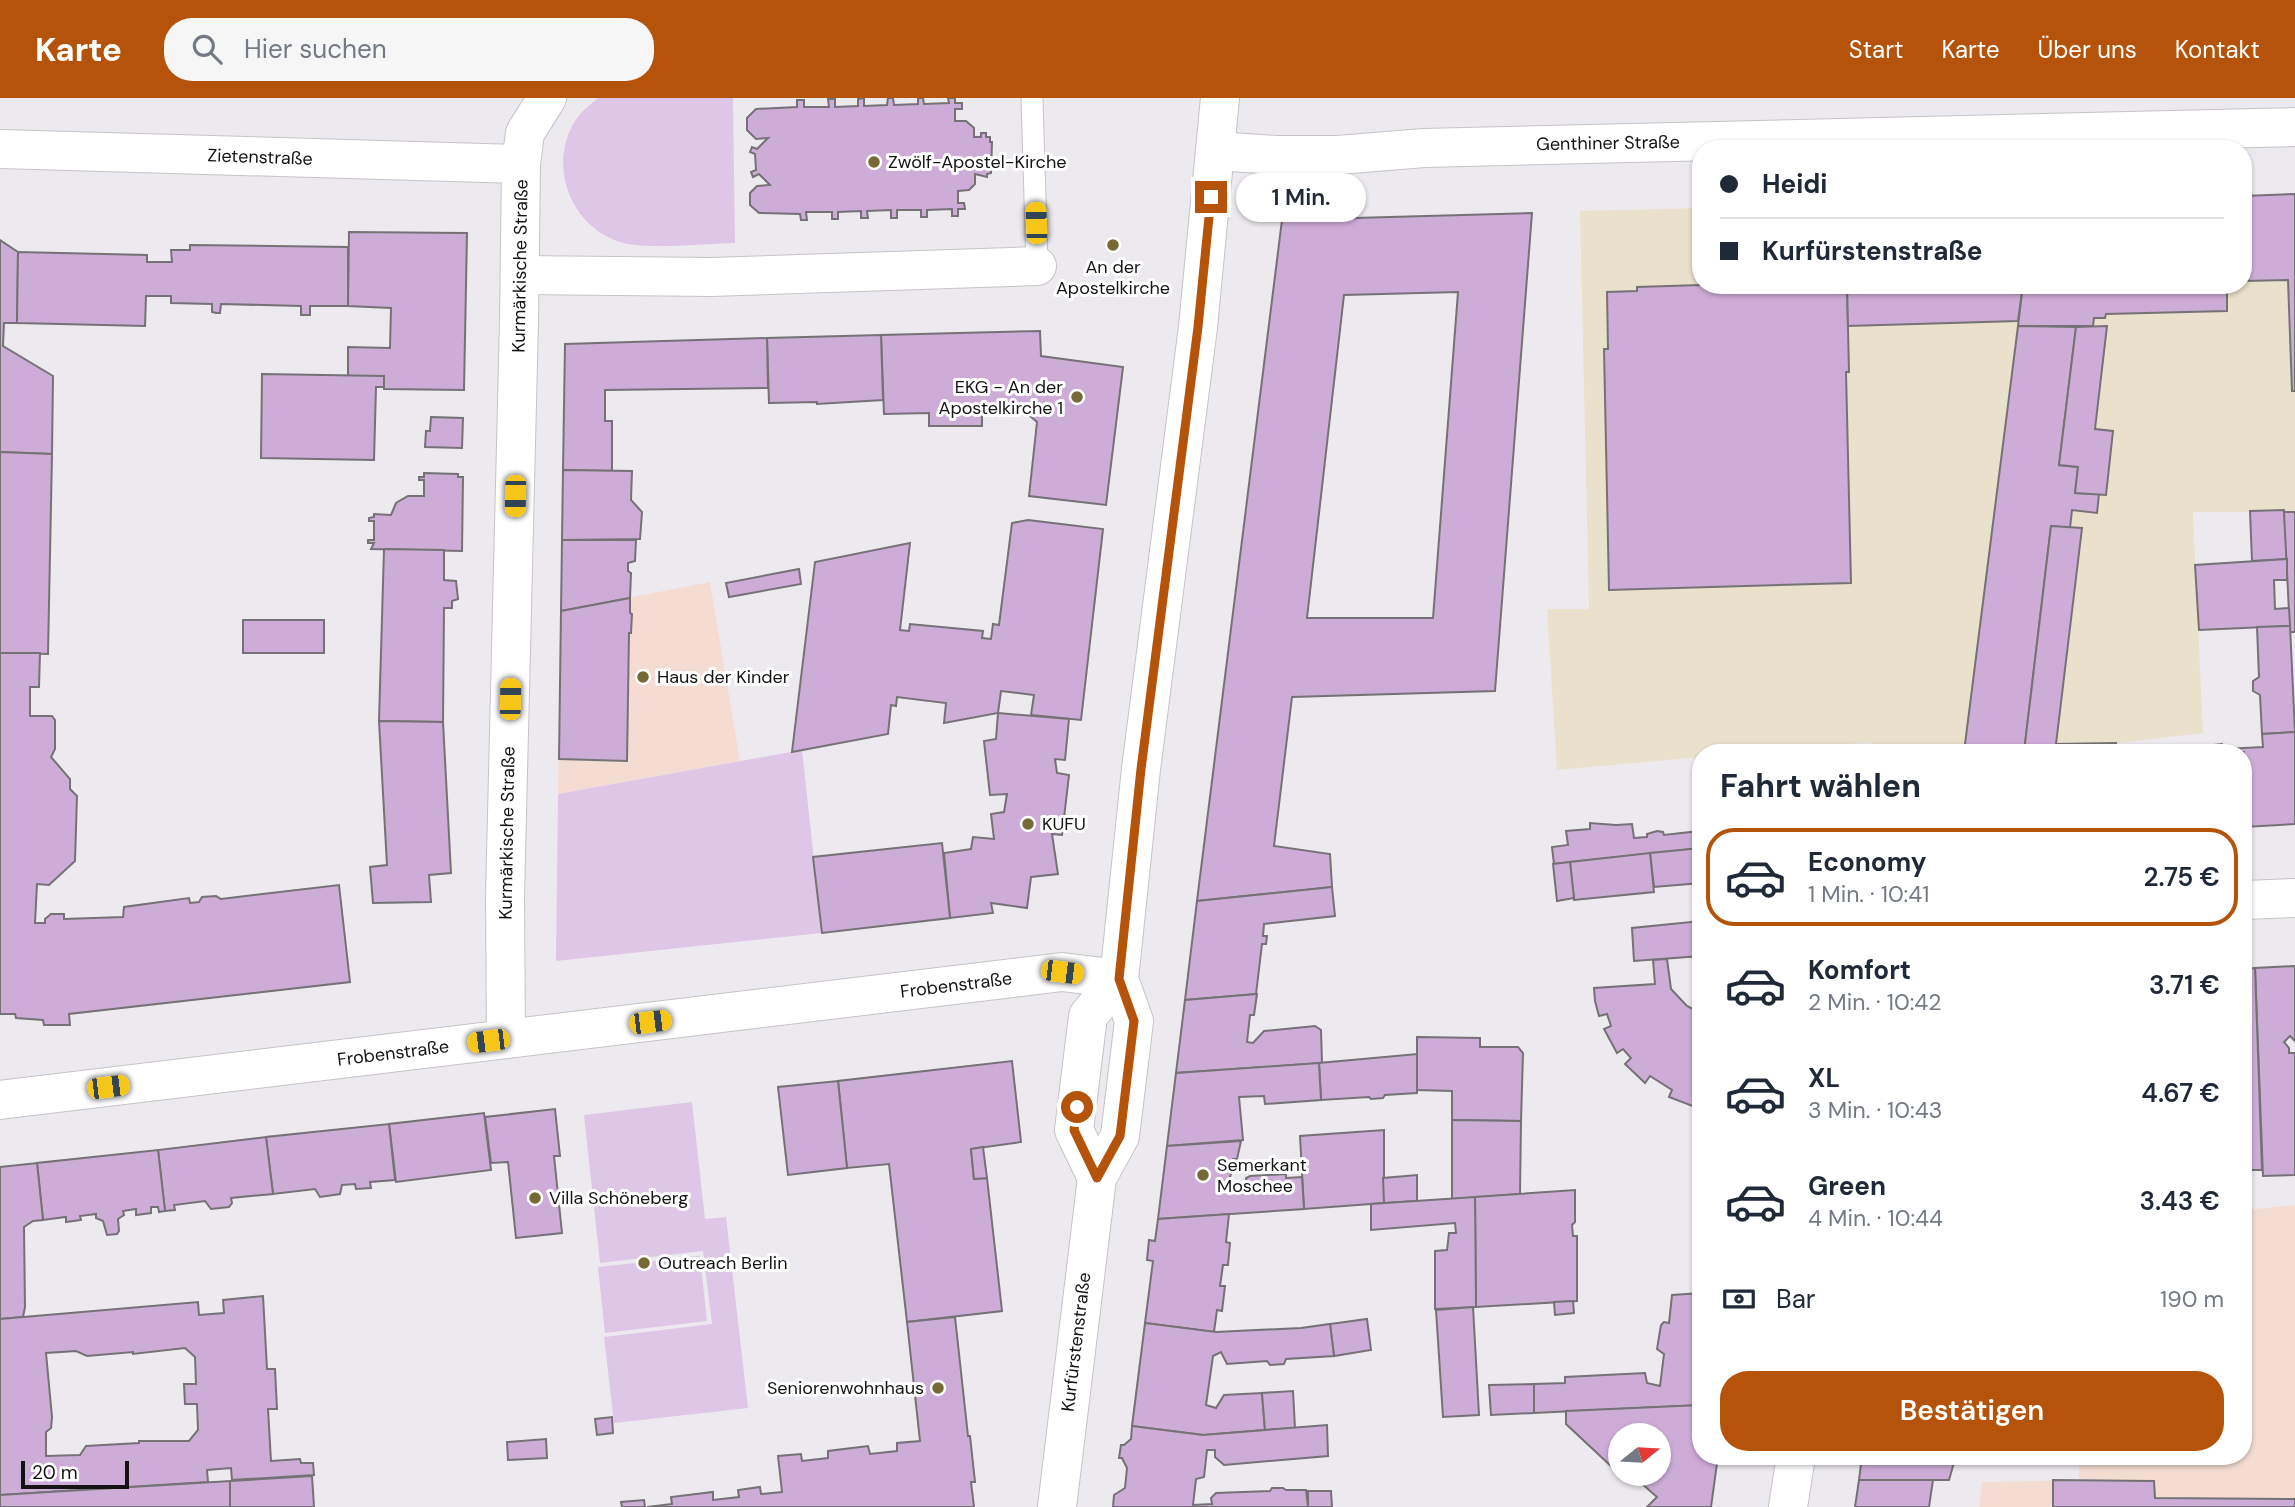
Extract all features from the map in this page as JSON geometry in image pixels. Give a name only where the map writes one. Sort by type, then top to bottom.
[{"type":"street","points":[[521,164],[525,133],[547,98]]},
{"type":"street","points":[[1119,979],[1141,769],[1198,327],[1220,98]]},
{"type":"street","name":"Genthiner Straße","points":[[1756,140],[2295,127]]},
{"type":"street","name":"Genthiner Straße","points":[[1216,151],[1338,155],[1424,148],[1692,142]]},
{"type":"street","name":"Zietenstraße","points":[[0,149],[521,164]]},
{"type":"street","name":"Kurmärkische Straße","points":[[506,1040],[505,897],[521,164]]},
{"type":"street","points":[[520,275],[711,276],[1037,267]]},
{"type":"street","points":[[2252,900],[2295,898]]},
{"type":"street","name":"Frobenstraße","points":[[0,1100],[1062,972],[1119,979]]},
{"type":"street","name":"Kurfürstenstraße","points":[[1057,1507],[1097,1178],[1074,1130],[1088,1016],[1119,979]]},
{"type":"street","points":[[1788,1507],[1795,1465]]},
{"type":"lane","points":[[1032,98],[1037,267]]},
{"type":"shaded area","points":[[598,98],[733,98],[735,243],[667,246],[628,244],[592,227],[570,196],[563,158],[575,121]]},
{"type":"shaded area","points":[[2295,194],[2295,512],[2193,512],[2203,733],[2117,744],[1692,744],[1692,758],[1557,770],[1547,609],[1589,609],[1580,211],[1692,208],[1692,294],[2252,294],[2252,195]]},
{"type":"shaded area","name":"Haus der Kinder","points":[[710,582],[740,761],[558,794],[561,611]]},
{"type":"shaded area","points":[[802,750],[822,933],[556,961],[558,794]]},
{"type":"shaded area","points":[[692,1102],[705,1219],[726,1217],[748,1408],[614,1423],[604,1337],[712,1324],[703,1251],[600,1263],[584,1115]]},
{"type":"shaded area","points":[[2295,1205],[2295,1507],[1979,1507],[1982,1482],[2079,1480],[2079,1465],[2252,1465],[2252,1209]]},
{"type":"shaded area","points":[[700,1256],[707,1321],[605,1333],[598,1267]]},
{"type":"building","name":"Zwölf-Apostel-Kirche","points":[[864,98],[864,106],[887,105],[888,98],[893,98],[894,105],[918,104],[918,98],[923,98],[924,104],[949,103],[948,98],[955,98],[955,103],[962,103],[962,109],[955,109],[955,121],[966,121],[974,128],[974,137],[981,137],[981,133],[986,133],[986,137],[990,137],[991,173],[987,174],[987,177],[975,174],[975,184],[969,190],[958,191],[958,203],[964,203],[965,209],[958,209],[958,216],[952,216],[952,209],[927,210],[927,217],[921,217],[921,210],[897,210],[897,218],[891,218],[891,210],[867,211],[868,218],[861,218],[861,211],[838,212],[838,219],[832,219],[832,212],[806,212],[807,220],[801,220],[800,214],[759,213],[750,205],[750,193],[757,186],[770,185],[759,174],[753,177],[751,172],[756,170],[755,154],[750,152],[752,147],[757,149],[768,138],[756,139],[747,130],[747,118],[756,109],[797,107],[797,100],[804,100],[804,107],[829,107],[828,99],[835,99],[835,107],[858,106],[858,99]]},
{"type":"building","points":[[2295,194],[2295,391],[2292,391],[2288,280],[2252,281],[2252,196]]},
{"type":"building","points":[[1532,213],[1495,691],[1292,697],[1274,846],[1330,854],[1332,887],[1197,901],[1282,220]],"holes":[[[1458,292],[1433,618],[1307,618],[1344,295]]]},
{"type":"building","points":[[349,232],[467,233],[464,390],[384,389],[384,376],[348,376],[348,347],[390,348],[391,308],[348,306]]},
{"type":"building","points":[[0,240],[18,252],[17,323],[4,323],[3,346],[53,376],[52,454],[0,452]]},
{"type":"building","points":[[190,245],[348,247],[348,306],[310,306],[310,315],[301,315],[301,306],[221,304],[220,313],[216,313],[212,312],[212,304],[171,303],[171,296],[146,296],[145,326],[17,323],[18,252],[147,255],[147,262],[172,262],[171,250],[190,250]]},
{"type":"building","points":[[1692,285],[1692,294],[1847,294],[1849,372],[1846,372],[1851,583],[1609,590],[1604,349],[1608,349],[1607,292],[1637,291],[1637,287]]},
{"type":"building","points":[[1847,294],[2022,294],[2018,321],[1848,326]]},
{"type":"building","points":[[2022,294],[2227,294],[2227,311],[2106,314],[2105,318],[2094,318],[2093,326],[2018,326]]},
{"type":"building","points":[[2018,326],[2076,327],[2059,465],[2078,467],[2075,493],[2099,494],[2097,513],[2072,510],[2070,528],[2051,526],[2025,744],[1965,744]]},
{"type":"building","points":[[2107,326],[2095,429],[2113,431],[2106,495],[2075,493],[2078,467],[2059,465],[2076,327]]},
{"type":"building","points":[[1040,331],[1041,356],[1123,367],[1106,505],[1029,496],[1037,422],[1024,411],[982,412],[982,426],[929,426],[929,413],[884,414],[881,335]]},
{"type":"building","points":[[881,335],[883,400],[817,404],[769,403],[767,338]]},
{"type":"building","points":[[767,338],[768,388],[605,390],[605,421],[612,421],[612,471],[563,470],[565,344]]},
{"type":"building","points":[[262,374],[384,376],[384,387],[376,387],[374,460],[261,458]]},
{"type":"building","points":[[431,417],[463,418],[462,448],[425,447],[426,431],[430,431]]},
{"type":"building","points":[[0,452],[52,454],[48,654],[0,653]]},
{"type":"building","points":[[563,470],[632,471],[631,500],[642,512],[640,539],[562,540]]},
{"type":"building","points":[[424,473],[458,474],[458,477],[463,477],[462,551],[371,549],[374,543],[368,543],[368,540],[374,540],[374,521],[369,521],[369,518],[374,517],[374,514],[391,515],[396,503],[408,496],[424,496],[424,480],[419,480],[419,477],[424,477]]},
{"type":"building","points":[[2284,510],[2287,559],[2252,561],[2250,511]]},
{"type":"building","points":[[2284,512],[2295,512],[2295,632],[2290,632]]},
{"type":"building","points":[[1028,520],[1103,529],[1081,720],[1031,715],[1034,695],[1001,691],[998,713],[944,723],[946,703],[897,697],[896,706],[891,705],[888,734],[792,752],[815,562],[910,543],[900,630],[909,631],[910,624],[983,631],[982,638],[991,639],[993,624],[999,625],[1012,523]]},
{"type":"building","points":[[2051,526],[2082,528],[2056,744],[2025,744]]},
{"type":"building","points":[[562,540],[636,540],[635,561],[628,563],[628,571],[631,573],[630,598],[561,611]]},
{"type":"building","points":[[384,549],[444,550],[444,580],[456,581],[458,599],[452,601],[452,608],[444,608],[443,722],[379,721]]},
{"type":"building","points":[[2287,559],[2287,580],[2274,580],[2275,609],[2289,608],[2290,626],[2199,630],[2195,565]]},
{"type":"building","points":[[799,569],[801,584],[729,597],[726,583]]},
{"type":"building","points":[[630,598],[632,614],[629,633],[627,761],[559,759],[561,611]]},
{"type":"building","points":[[243,620],[324,620],[324,653],[243,653]]},
{"type":"building","points":[[2290,626],[2295,732],[2262,734],[2260,695],[2253,691],[2253,681],[2259,677],[2257,627]]},
{"type":"building","points":[[0,653],[40,653],[39,687],[30,687],[30,716],[52,716],[55,720],[55,749],[51,757],[70,779],[70,789],[77,796],[75,861],[49,885],[37,884],[35,923],[45,923],[45,919],[51,914],[64,914],[64,919],[123,917],[124,907],[189,898],[190,903],[199,902],[202,897],[216,896],[221,899],[339,885],[350,982],[69,1014],[70,1025],[44,1025],[43,1020],[0,1014]]},
{"type":"building","name":"KUFU","points":[[998,713],[1069,719],[1065,760],[1055,759],[1057,773],[1069,775],[1062,835],[1052,834],[1058,874],[1031,877],[1027,908],[991,903],[993,913],[950,918],[944,853],[971,849],[973,837],[994,839],[991,814],[1004,812],[1007,794],[990,795],[984,741],[996,739]]},
{"type":"building","points":[[379,721],[443,722],[451,873],[429,875],[431,902],[373,903],[370,867],[387,865]]},
{"type":"building","points":[[2295,732],[2295,824],[2252,827],[2252,748],[2263,747],[2262,734]]},
{"type":"building","points":[[1590,823],[1632,824],[1634,838],[1647,837],[1647,834],[1657,831],[1663,832],[1664,835],[1692,832],[1692,849],[1554,864],[1552,847],[1568,845],[1566,831],[1590,829]]},
{"type":"building","points":[[942,843],[950,918],[822,933],[813,857]]},
{"type":"building","points":[[1692,849],[1692,884],[1654,887],[1650,853]]},
{"type":"building","points":[[1650,853],[1654,892],[1574,900],[1570,862]]},
{"type":"building","points":[[1570,862],[1574,898],[1557,901],[1553,864]]},
{"type":"building","points":[[1332,887],[1335,916],[1264,924],[1263,936],[1267,936],[1266,944],[1262,944],[1256,994],[1185,1000],[1197,901]]},
{"type":"building","points":[[1692,922],[1692,957],[1634,961],[1632,928]]},
{"type":"building","points":[[1667,959],[1671,989],[1692,1008],[1692,1106],[1669,1097],[1672,1090],[1650,1076],[1645,1083],[1625,1064],[1631,1058],[1623,1049],[1617,1053],[1604,1029],[1611,1026],[1607,1014],[1599,1016],[1594,988],[1655,984],[1653,960]]},
{"type":"building","points":[[2295,966],[2295,1041],[2290,1036],[2284,1042],[2289,1053],[2295,1053],[2295,1175],[2263,1176],[2255,968]]},
{"type":"building","points":[[2252,968],[2255,968],[2262,1170],[2252,1170]]},
{"type":"building","points":[[1257,994],[1254,1015],[1250,1015],[1247,1042],[1253,1043],[1264,1031],[1315,1026],[1321,1030],[1322,1063],[1176,1073],[1185,1000]]},
{"type":"building","points":[[1417,1037],[1480,1038],[1480,1047],[1518,1047],[1523,1053],[1521,1121],[1452,1120],[1452,1091],[1417,1090]]},
{"type":"building","points":[[1417,1054],[1417,1093],[1385,1095],[1383,1098],[1371,1099],[1321,1100],[1319,1063]]},
{"type":"building","points":[[1012,1061],[1021,1142],[971,1149],[974,1179],[987,1178],[1002,1311],[907,1322],[889,1164],[847,1168],[838,1081]]},
{"type":"building","points":[[1319,1063],[1321,1100],[1265,1104],[1264,1096],[1239,1097],[1243,1140],[1167,1146],[1176,1073]]},
{"type":"building","points":[[838,1081],[847,1168],[788,1175],[778,1087]]},
{"type":"building","name":"Villa Schöneberg","points":[[555,1109],[560,1156],[554,1156],[562,1233],[516,1238],[508,1162],[491,1163],[485,1117]]},
{"type":"building","points":[[484,1113],[491,1170],[396,1182],[389,1124]]},
{"type":"building","points":[[1452,1120],[1521,1121],[1520,1194],[1452,1199]]},
{"type":"building","points":[[389,1124],[395,1180],[370,1182],[371,1188],[356,1189],[355,1184],[342,1185],[340,1194],[320,1197],[315,1189],[273,1194],[266,1137]]},
{"type":"building","points":[[1384,1130],[1384,1203],[1304,1209],[1300,1136]]},
{"type":"building","points":[[266,1137],[273,1194],[231,1198],[229,1207],[211,1209],[205,1201],[174,1205],[175,1210],[165,1211],[158,1150]]},
{"type":"building","points":[[1241,1141],[1237,1159],[1233,1159],[1229,1185],[1247,1183],[1246,1178],[1250,1176],[1286,1174],[1286,1178],[1302,1177],[1304,1209],[1158,1219],[1167,1146]]},
{"type":"building","points":[[983,1147],[987,1178],[974,1179],[971,1149]]},
{"type":"building","points":[[158,1150],[165,1211],[159,1212],[158,1207],[151,1207],[151,1213],[136,1215],[136,1209],[123,1211],[124,1215],[118,1219],[117,1234],[107,1235],[103,1221],[96,1218],[96,1214],[80,1216],[81,1220],[66,1222],[66,1217],[43,1220],[37,1163]]},
{"type":"building","points":[[37,1163],[43,1220],[33,1221],[24,1227],[23,1317],[0,1319],[0,1167]]},
{"type":"building","points":[[1417,1175],[1417,1201],[1384,1203],[1383,1178]]},
{"type":"building","points":[[1575,1190],[1575,1222],[1572,1225],[1573,1236],[1577,1236],[1577,1301],[1476,1307],[1475,1197]]},
{"type":"building","points":[[1475,1197],[1476,1307],[1435,1309],[1435,1251],[1447,1250],[1449,1233],[1456,1233],[1455,1223],[1371,1230],[1371,1204]]},
{"type":"building","points":[[1229,1214],[1226,1242],[1230,1243],[1228,1265],[1223,1265],[1220,1286],[1225,1286],[1222,1311],[1217,1310],[1214,1332],[1145,1323],[1153,1261],[1147,1260],[1149,1240],[1155,1241],[1158,1219]]},
{"type":"building","points":[[1692,1294],[1692,1405],[1534,1413],[1534,1384],[1565,1383],[1565,1377],[1645,1373],[1647,1383],[1660,1386],[1664,1354],[1657,1349],[1661,1325],[1664,1322],[1669,1323],[1672,1295]]},
{"type":"building","points":[[263,1296],[267,1369],[275,1369],[277,1409],[268,1409],[271,1461],[300,1459],[301,1463],[313,1463],[314,1475],[232,1480],[231,1468],[207,1470],[208,1482],[0,1495],[0,1319],[198,1302],[199,1315],[224,1313],[223,1300]],"holes":[[[185,1348],[195,1357],[196,1384],[184,1384],[185,1404],[197,1404],[198,1430],[189,1441],[139,1441],[86,1446],[80,1455],[46,1456],[46,1432],[51,1428],[52,1417],[46,1353],[76,1351],[87,1356]]]},
{"type":"building","points":[[1573,1301],[1574,1313],[1555,1315],[1554,1302]]},
{"type":"building","points":[[1473,1307],[1479,1415],[1443,1417],[1436,1310]]},
{"type":"building","name":"Seniorenwohnhaus","points":[[955,1317],[975,1482],[971,1482],[974,1507],[647,1507],[672,1504],[671,1497],[713,1492],[713,1500],[739,1497],[738,1490],[760,1487],[761,1494],[782,1492],[778,1456],[801,1454],[802,1461],[828,1458],[828,1451],[868,1446],[870,1454],[897,1451],[897,1443],[920,1441],[907,1322]]},
{"type":"building","points":[[1367,1319],[1371,1350],[1334,1356],[1330,1324]]},
{"type":"building","points":[[1145,1323],[1216,1332],[1330,1324],[1334,1356],[1286,1359],[1284,1364],[1270,1365],[1267,1361],[1227,1364],[1221,1352],[1213,1356],[1206,1405],[1216,1408],[1224,1395],[1262,1393],[1265,1430],[1203,1435],[1132,1426]]},
{"type":"building","points":[[1534,1384],[1534,1413],[1491,1415],[1489,1385]]},
{"type":"building","points":[[1293,1391],[1295,1428],[1265,1430],[1262,1393]]},
{"type":"building","points":[[1692,1405],[1692,1465],[1717,1465],[1711,1507],[1647,1507],[1657,1497],[1644,1486],[1671,1486],[1671,1423],[1608,1423],[1608,1463],[1566,1424],[1566,1411]]},
{"type":"building","points":[[612,1417],[613,1433],[597,1435],[595,1419]]},
{"type":"building","points":[[1327,1425],[1328,1456],[1224,1465],[1215,1457],[1215,1450],[1207,1450],[1204,1477],[1196,1479],[1193,1505],[1212,1504],[1211,1498],[1216,1493],[1283,1488],[1306,1490],[1308,1507],[1113,1507],[1114,1495],[1125,1488],[1127,1468],[1122,1458],[1119,1458],[1121,1445],[1131,1439],[1132,1426],[1203,1435]]},
{"type":"building","points":[[546,1439],[547,1458],[508,1460],[507,1442]]},
{"type":"building","points":[[1861,1465],[1953,1465],[1949,1480],[1859,1480]]},
{"type":"building","points":[[312,1476],[314,1507],[230,1507],[230,1481]]},
{"type":"building","points":[[1859,1480],[1933,1480],[1929,1507],[1855,1507]]},
{"type":"building","points":[[2053,1480],[2154,1481],[2155,1498],[2295,1499],[2295,1507],[2053,1507]]},
{"type":"building","points":[[230,1481],[230,1507],[0,1507],[0,1495]]},
{"type":"building","points":[[1308,1491],[1331,1491],[1332,1507],[1308,1507]]},
{"type":"building","points":[[644,1500],[645,1507],[622,1507],[621,1502]]},
{"type":"place","name":"Zwölf-Apostel-Kirche","points":[[874,162]]},
{"type":"place","name":"An der Apostelkirche","points":[[1113,245]]},
{"type":"place","name":"EKG - An der Apostelkirche 1","points":[[1077,397]]},
{"type":"place","name":"Haus der Kinder","points":[[643,677]]},
{"type":"place","name":"KUFU","points":[[1028,824]]},
{"type":"place","name":"Semerkant Moschee","points":[[1203,1175]]},
{"type":"place","name":"Villa Schöneberg","points":[[535,1198]]},
{"type":"place","name":"Outreach Berlin","points":[[644,1263]]},
{"type":"place","name":"Seniorenwohnhaus","points":[[938,1388]]},
{"type":"route","points":[[1077,1107],[1074,1130],[1097,1178],[1120,1136],[1134,1021],[1119,979],[1141,769],[1198,327],[1211,197]]}]
